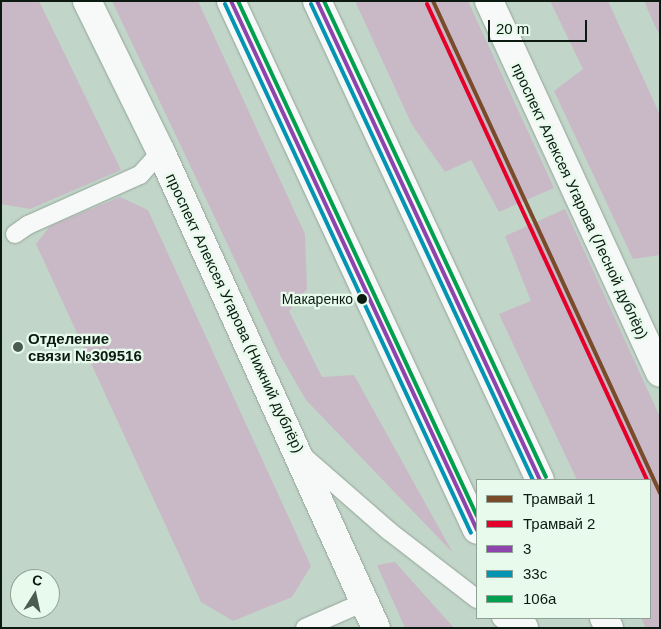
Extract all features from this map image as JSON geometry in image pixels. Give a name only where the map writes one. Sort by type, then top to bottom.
[{"type":"main road","name":"проспект Алексея Угарова (Нижний дублёр)","points":[[87,1],[161,152],[376,628]]},
{"type":"main road","points":[[231,1],[476,528]]},
{"type":"main road","points":[[318,1],[540,479]]},
{"type":"main road","name":"проспект Алексея Угарова (Лесной дублёр)","points":[[488,1],[660,373]]},
{"type":"lane","points":[[14,234],[28,225],[140,175],[161,152]]},
{"type":"lane","points":[[298,453],[389,532],[476,599]]},
{"type":"lane","points":[[305,628],[364,602]]},
{"type":"lane","points":[[502,619],[514,628]]},
{"type":"shaded area","points":[[1,1],[39,1],[121,170],[30,209],[1,204]]},
{"type":"shaded area","points":[[112,1],[198,1],[305,234],[307,289],[289,311],[322,377],[354,375],[453,553],[306,400],[281,357]]},
{"type":"shaded area","points":[[355,1],[468,1],[554,188],[499,212],[471,160],[445,172],[412,125]]},
{"type":"shaded area","points":[[550,1],[608,1],[660,115],[660,255],[633,259],[554,91],[583,69]]},
{"type":"shaded area","points":[[644,1],[660,1],[660,36],[655,26]]},
{"type":"shaded area","points":[[120,197],[148,210],[311,566],[292,597],[233,621],[201,602],[36,244],[50,226]]},
{"type":"shaded area","points":[[565,209],[660,417],[660,628],[646,628],[642,619],[651,619],[651,479],[577,479],[499,314],[531,301],[505,236]]},
{"type":"shaded area","points":[[395,562],[454,628],[405,628],[377,565]]},
{"type":"tram line","name":"1","points":[[433,1],[660,493]]},
{"type":"tram line","name":"2","points":[[427,4],[647,479]]},
{"type":"transit line","name":"3","points":[[231,1],[476,528]]},
{"type":"transit line","name":"106а","points":[[238,1],[476,514]]},
{"type":"transit line","name":"3","points":[[317,1],[540,479]]},
{"type":"transit line","name":"106а","points":[[324,1],[546,477]]},
{"type":"transit line","name":"33с","points":[[225,4],[471,533]]},
{"type":"transit line","name":"33с","points":[[311,4],[533,479]]},
{"type":"place","name":"Макаренко","points":[[362,299]]},
{"type":"place","name":"Отделение связи №309516","points":[[18,347]]}]
